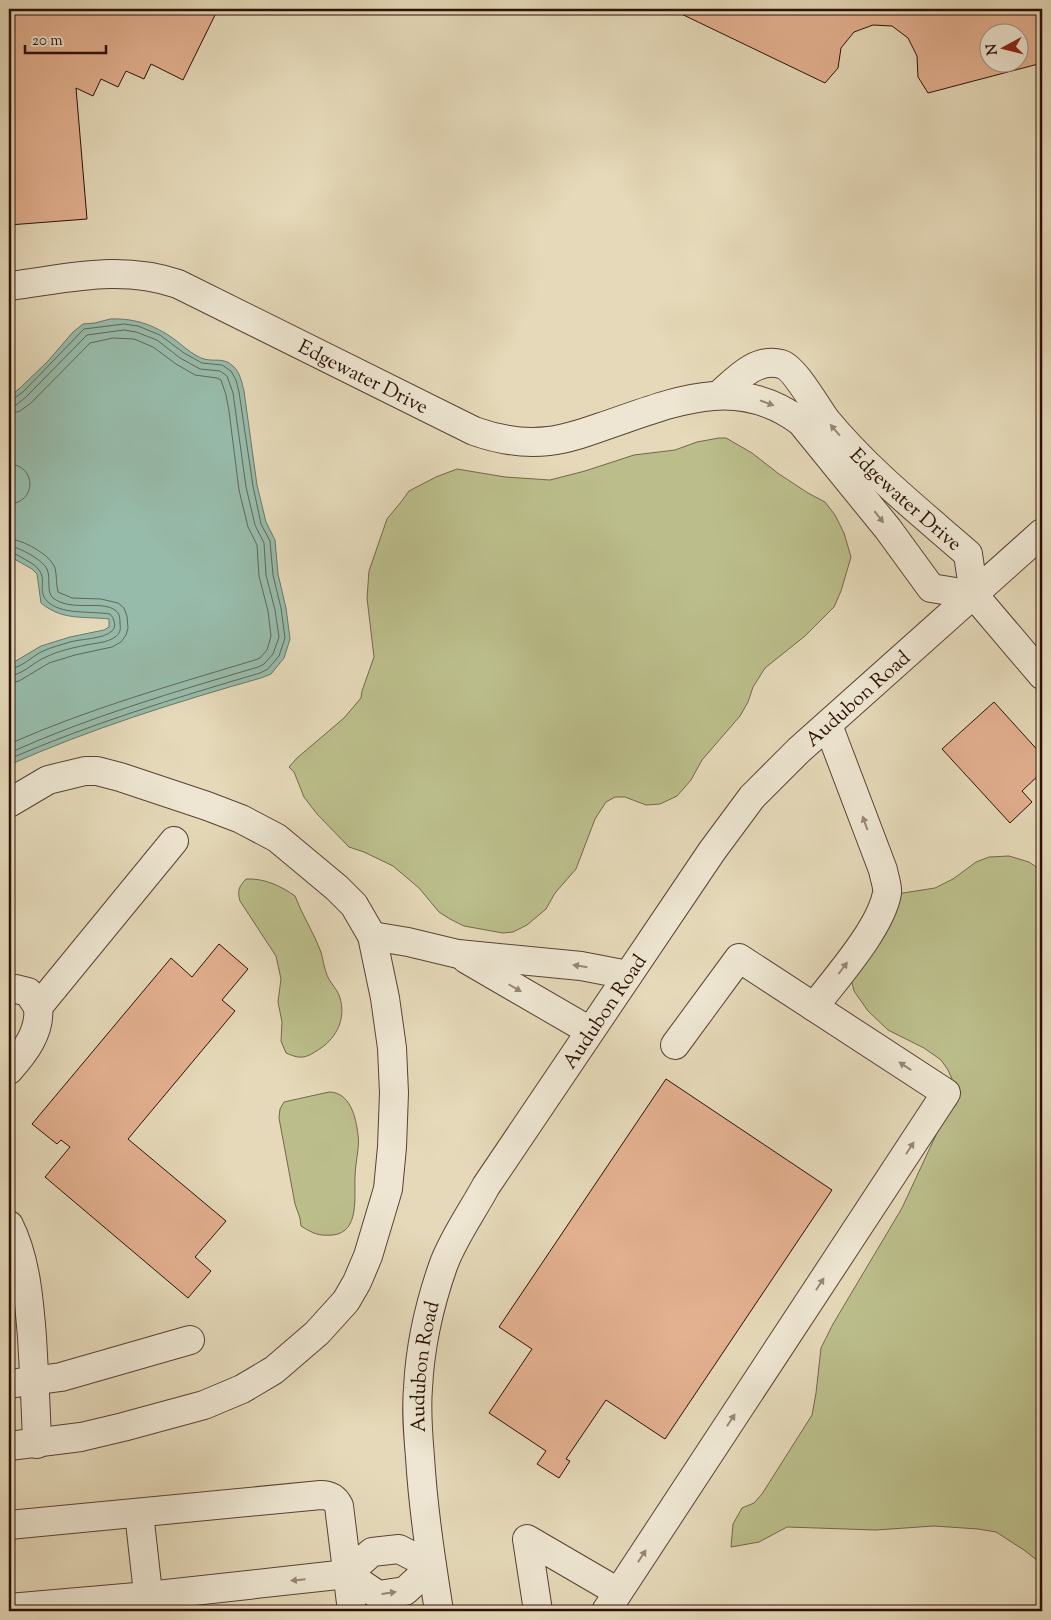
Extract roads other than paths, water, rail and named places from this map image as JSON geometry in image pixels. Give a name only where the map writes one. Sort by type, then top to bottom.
[{"type":"street","name":"Edgewater Drive","points":[[9,286],[115,273],[157,277],[178,284],[474,431],[513,442],[563,439],[678,402],[719,395],[748,397],[782,409],[808,413],[831,426],[868,465],[968,554],[974,595],[931,588],[808,413],[801,383],[786,366],[775,363],[754,367],[719,395]]},
{"type":"street","name":"Audubon Road","points":[[439,1611],[421,1476],[417,1424],[417,1390],[426,1325],[433,1294],[444,1264],[486,1186],[739,812],[768,780],[828,724],[1042,533]]},
{"type":"street","points":[[974,595],[1042,675]]},
{"type":"street","points":[[814,1007],[868,936],[881,915],[888,891],[883,870],[828,724]]},
{"type":"street","points":[[9,802],[48,780],[74,773],[91,771],[110,773],[208,806],[241,819],[277,838],[337,888],[354,905],[372,936],[385,998],[392,1048],[394,1093],[388,1189],[368,1256],[357,1282],[346,1301],[324,1327],[297,1352],[274,1370],[242,1389],[204,1405],[81,1437],[9,1446]]},
{"type":"street","points":[[38,1007],[174,841]]},
{"type":"street","points":[[372,936],[408,942],[458,954],[582,966],[628,976]]},
{"type":"street","points":[[458,954],[590,1031]]},
{"type":"street","points":[[538,1611],[527,1538],[612,1602],[946,1093],[739,958],[675,1045]]},
{"type":"street","points":[[9,990],[28,992],[38,1007],[38,1021],[35,1032],[9,1070]]},
{"type":"street","points":[[9,1225],[22,1267],[29,1300],[22,1383],[37,1444]]},
{"type":"street","points":[[22,1383],[61,1377],[190,1340]]},
{"type":"street","points":[[9,1525],[321,1495],[329,1496],[334,1499],[338,1506],[352,1611]]},
{"type":"street","points":[[139,1513],[149,1604]]},
{"type":"street","points":[[9,1608],[149,1604],[346,1574],[372,1552],[399,1549],[432,1566],[405,1591],[378,1595],[346,1574]]},
{"type":"water","points":[[110,319],[129,320],[154,327],[197,356],[208,360],[229,363],[237,371],[244,391],[257,485],[266,522],[275,540],[278,574],[286,608],[290,639],[284,658],[271,674],[134,717],[9,765],[9,665],[41,646],[70,637],[104,630],[109,627],[109,619],[74,617],[49,609],[41,603],[37,574],[32,569],[9,556],[9,496],[11,483],[9,482],[9,396],[48,361],[73,332],[83,324]]}]
